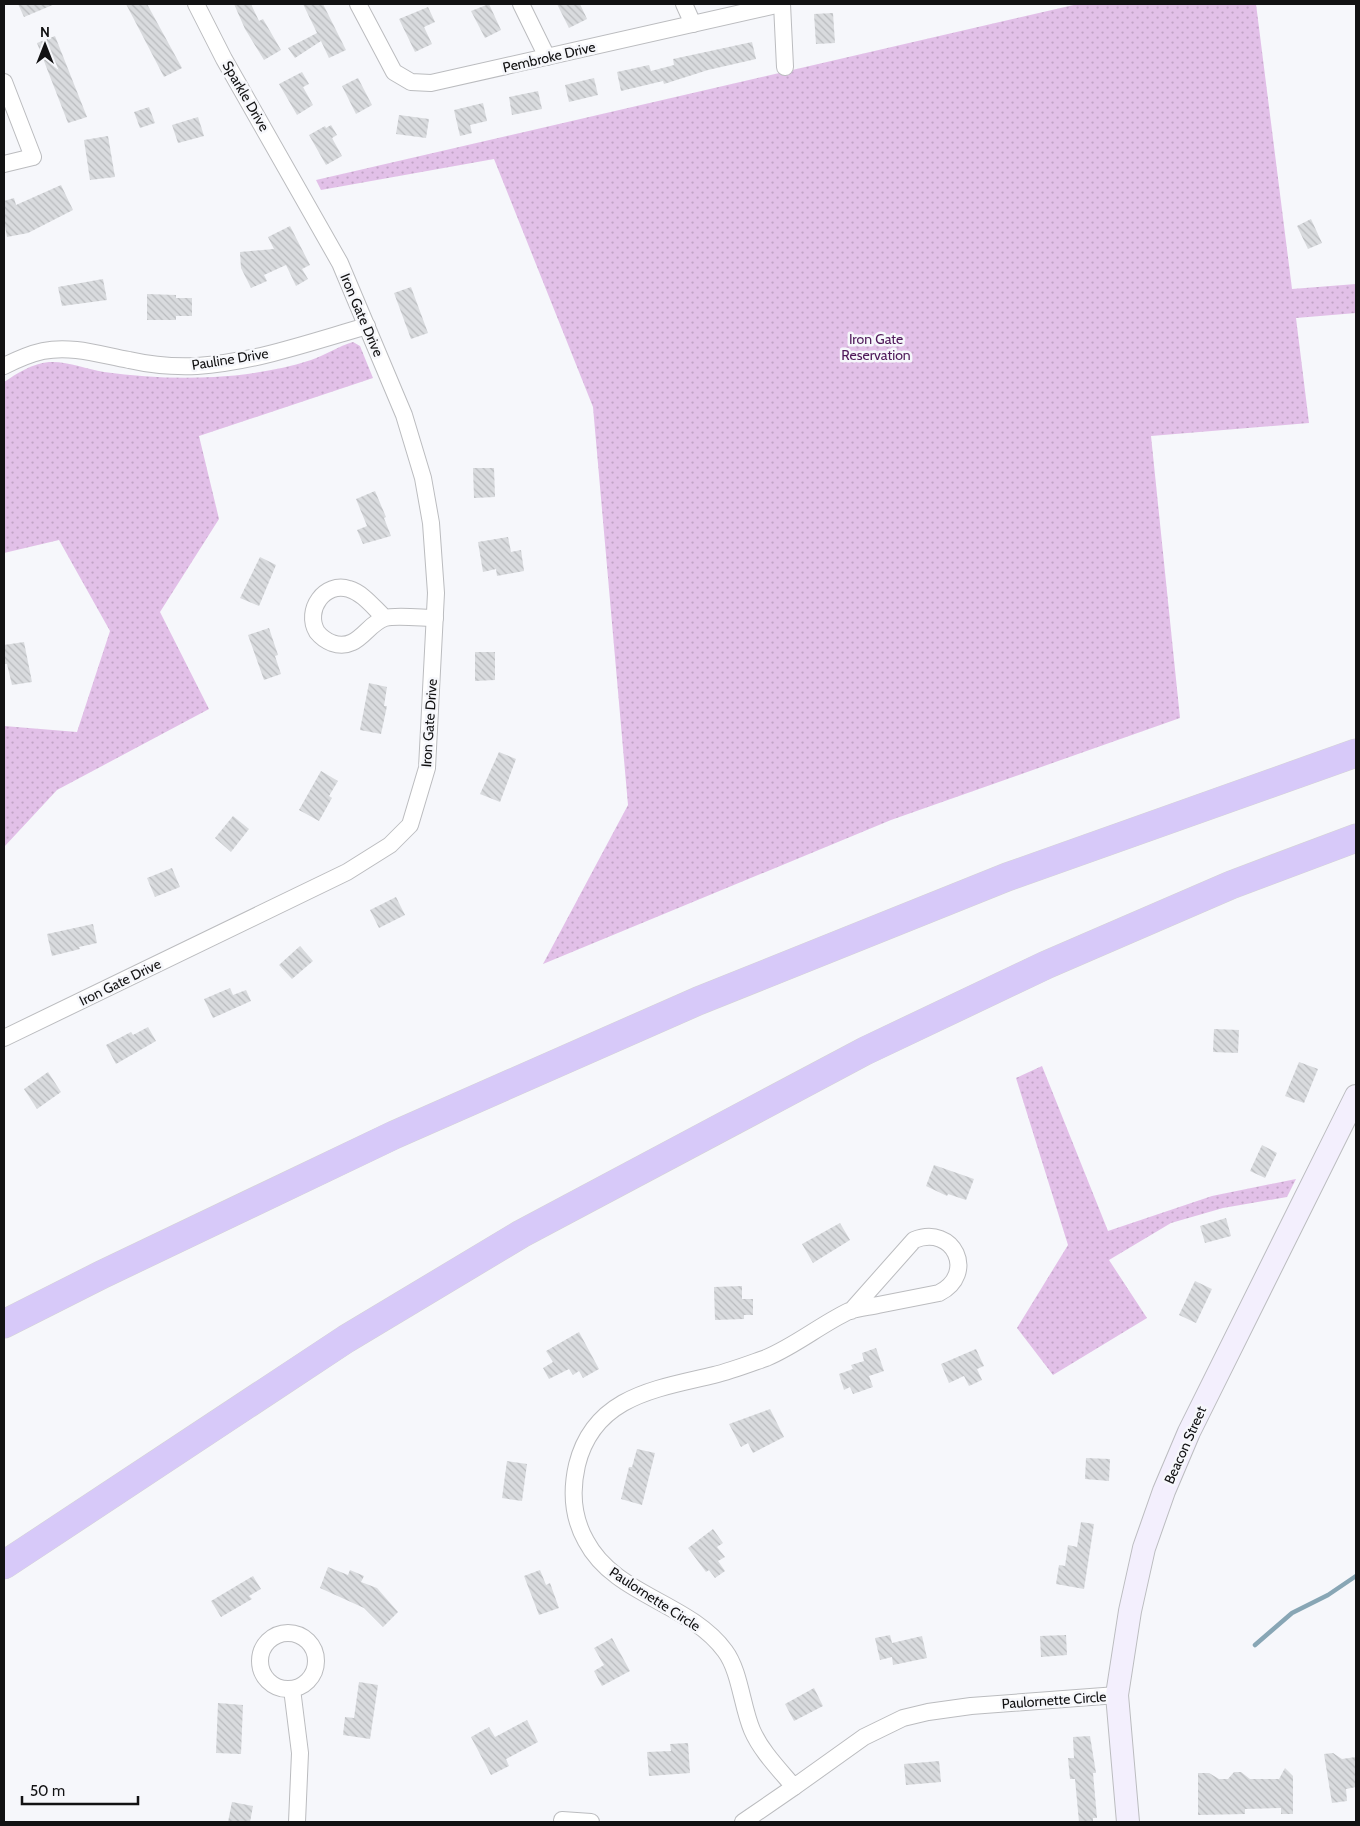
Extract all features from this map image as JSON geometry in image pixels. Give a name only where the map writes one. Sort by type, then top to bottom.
[{"type":"highway","points":[[4,1324],[100,1275],[394,1135],[698,1001],[1007,877],[1356,753]]},
{"type":"highway","points":[[4,1565],[346,1339],[521,1234],[865,1051],[1028,973],[1231,885],[1356,838]]},
{"type":"main road","name":"Beacon Street","points":[[1128,1822],[1117,1695],[1130,1611],[1144,1548],[1164,1491],[1189,1432],[1356,1099]]},
{"type":"street","name":"Sparkle Drive","points":[[196,4],[224,59],[297,186]]},
{"type":"street","name":"Pembroke Drive","points":[[358,4],[389,66],[394,72],[411,82],[431,83],[781,4]]},
{"type":"street","points":[[521,4],[547,57]]},
{"type":"street","points":[[684,4],[693,24]]},
{"type":"street","points":[[781,4],[785,67]]},
{"type":"street","points":[[4,82],[32,157],[4,164]]},
{"type":"street","name":"Iron Gate Drive","points":[[4,1038],[346,872],[390,845],[410,825],[427,768],[436,592],[431,523],[423,478],[404,415],[340,263],[297,186]]},
{"type":"street","name":"Pauline Drive","points":[[4,366],[25,356],[56,349],[84,351],[149,364],[173,366],[216,364],[266,354],[367,326]]},
{"type":"street","points":[[385,618],[435,618]]},
{"type":"street","name":"Paulornette Circle","points":[[851,1310],[914,1240],[927,1236],[940,1238],[954,1250],[958,1269],[954,1281],[945,1290],[851,1310],[767,1357],[717,1374],[653,1389],[621,1403],[607,1414],[590,1434],[579,1458],[573,1492],[577,1518],[586,1542],[596,1557],[622,1580],[686,1617],[717,1641],[726,1653],[732,1666],[753,1733],[794,1787],[858,1740],[903,1718],[971,1706],[1117,1695]]},
{"type":"street","points":[[292,1689],[300,1753],[297,1822]]},
{"type":"street","points":[[743,1822],[794,1787]]},
{"type":"street","points":[[562,1820],[591,1822]]},
{"type":"green space","name":"Iron Gate Reservation","points":[[1078,4],[1256,4],[1292,289],[1356,284],[1356,313],[1296,318],[1309,423],[1151,436],[1180,718],[891,820],[543,964],[628,805],[593,407],[494,159],[321,190],[316,180]]},
{"type":"green space","points":[[353,342],[360,346],[373,378],[199,436],[219,519],[160,612],[209,709],[57,790],[4,847],[4,726],[77,732],[110,631],[59,540],[4,553],[4,382],[31,367],[49,362],[70,364],[104,372],[173,378],[239,375],[299,364]]},
{"type":"green space","points":[[1042,1066],[1108,1231],[1212,1196],[1296,1179],[1287,1197],[1223,1208],[1171,1223],[1109,1260],[1147,1318],[1053,1375],[1017,1328],[1068,1245],[1016,1078]]},
{"type":"building","points":[[18,4],[55,4],[24,17]]},
{"type":"building","points":[[126,4],[147,4],[182,68],[164,77]]},
{"type":"building","points":[[234,4],[251,4],[259,21],[263,19],[281,50],[264,60],[245,29]]},
{"type":"building","points":[[303,4],[323,4],[346,50],[329,58],[321,41],[295,58],[288,48],[317,33]]},
{"type":"building","points":[[489,4],[501,30],[485,38],[471,11]]},
{"type":"building","points":[[557,4],[580,4],[587,19],[569,28]]},
{"type":"building","points":[[428,7],[435,22],[424,27],[432,44],[415,52],[399,19]]},
{"type":"building","points":[[833,13],[835,43],[816,44],[814,14]]},
{"type":"building","points":[[55,36],[87,117],[68,123],[37,43]]},
{"type":"building","points":[[752,42],[756,59],[708,70],[664,84],[663,81],[621,91],[617,72],[649,65],[651,71],[674,65],[673,59]]},
{"type":"building","points":[[302,72],[309,84],[303,87],[313,105],[297,115],[279,84]]},
{"type":"building","points":[[358,78],[372,105],[356,114],[342,86]]},
{"type":"building","points":[[594,78],[598,95],[569,102],[565,85]]},
{"type":"building","points":[[538,91],[542,109],[512,115],[509,97]]},
{"type":"building","points":[[483,103],[487,121],[470,125],[472,133],[460,136],[454,110]]},
{"type":"building","points":[[149,107],[155,123],[140,128],[134,112]]},
{"type":"building","points":[[399,115],[429,119],[426,138],[396,134]]},
{"type":"building","points":[[198,117],[204,136],[178,143],[172,125]]},
{"type":"building","points":[[331,125],[337,135],[332,138],[342,156],[326,165],[309,135],[325,126],[326,128]]},
{"type":"building","points":[[108,136],[115,177],[90,180],[84,140]]},
{"type":"building","points":[[61,185],[73,210],[28,233],[7,237],[4,221],[4,201],[14,198],[16,205]]},
{"type":"building","points":[[1311,219],[1322,243],[1308,249],[1297,226]]},
{"type":"building","points":[[290,226],[310,265],[302,269],[308,279],[296,286],[286,265],[264,275],[267,281],[251,288],[241,268],[240,252],[274,249],[268,237]]},
{"type":"building","points":[[103,279],[107,300],[62,306],[58,287]]},
{"type":"building","points":[[411,287],[428,333],[411,339],[394,293]]},
{"type":"building","points":[[147,294],[176,295],[176,298],[192,298],[192,316],[176,316],[176,320],[147,320]]},
{"type":"building","points":[[473,468],[494,468],[495,497],[474,498]]},
{"type":"building","points":[[375,491],[386,517],[384,518],[391,536],[363,544],[357,530],[367,526],[356,499]]},
{"type":"building","points":[[508,537],[511,552],[521,550],[524,571],[497,576],[496,569],[483,572],[478,542]]},
{"type":"building","points":[[260,557],[276,565],[259,606],[240,598]]},
{"type":"building","points":[[269,628],[278,655],[275,656],[281,674],[264,680],[248,635]]},
{"type":"building","points":[[24,642],[32,682],[12,685],[7,664],[4,664],[4,645]]},
{"type":"building","points":[[475,652],[495,652],[495,680],[475,681]]},
{"type":"building","points":[[369,683],[387,687],[384,706],[387,706],[381,734],[360,730]]},
{"type":"building","points":[[499,752],[516,759],[500,802],[480,794]]},
{"type":"building","points":[[321,771],[338,781],[329,796],[332,798],[319,821],[299,810]]},
{"type":"building","points":[[233,816],[249,829],[231,852],[215,838]]},
{"type":"building","points":[[172,868],[180,887],[155,897],[147,878]]},
{"type":"building","points":[[396,897],[405,915],[379,928],[370,910]]},
{"type":"building","points":[[93,924],[97,943],[52,956],[47,934]]},
{"type":"building","points":[[300,946],[313,961],[292,979],[279,965]]},
{"type":"building","points":[[230,988],[233,995],[246,990],[251,1001],[213,1018],[204,999]]},
{"type":"building","points":[[148,1027],[156,1041],[116,1064],[106,1045],[131,1032],[133,1035]]},
{"type":"building","points":[[1214,1029],[1239,1030],[1238,1053],[1213,1052]]},
{"type":"building","points":[[1299,1062],[1318,1069],[1304,1103],[1285,1096]]},
{"type":"building","points":[[48,1072],[61,1092],[37,1109],[24,1089]]},
{"type":"building","points":[[1262,1145],[1277,1153],[1265,1178],[1250,1171]]},
{"type":"building","points":[[934,1165],[974,1179],[966,1200],[948,1194],[947,1196],[926,1186]]},
{"type":"building","points":[[1226,1218],[1231,1236],[1205,1243],[1200,1226]]},
{"type":"building","points":[[840,1223],[850,1240],[813,1263],[802,1244]]},
{"type":"building","points":[[1195,1281],[1212,1289],[1196,1323],[1179,1315]]},
{"type":"building","points":[[742,1286],[742,1299],[753,1299],[753,1315],[744,1315],[744,1319],[715,1320],[714,1287]]},
{"type":"building","points":[[579,1332],[599,1369],[583,1378],[579,1371],[573,1375],[569,1369],[549,1379],[543,1368],[553,1362],[546,1351]]},
{"type":"building","points":[[876,1348],[884,1371],[869,1376],[873,1387],[853,1394],[850,1387],[844,1390],[839,1374],[853,1369],[851,1365],[864,1361],[862,1353]]},
{"type":"building","points":[[976,1349],[984,1366],[977,1369],[982,1380],[969,1386],[964,1376],[949,1383],[941,1364]]},
{"type":"building","points":[[770,1409],[784,1437],[753,1453],[748,1443],[741,1447],[729,1424]]},
{"type":"building","points":[[637,1449],[655,1453],[642,1505],[621,1499],[629,1467],[632,1467]]},
{"type":"building","points":[[1086,1458],[1110,1459],[1109,1481],[1085,1479]]},
{"type":"building","points":[[507,1461],[527,1464],[522,1501],[502,1498]]},
{"type":"building","points":[[1081,1522],[1094,1524],[1084,1589],[1056,1584],[1059,1565],[1065,1566],[1068,1545],[1077,1547]]},
{"type":"building","points":[[713,1529],[723,1543],[717,1547],[725,1557],[718,1561],[725,1571],[715,1578],[709,1570],[706,1572],[688,1548]]},
{"type":"building","points":[[328,1567],[348,1575],[350,1570],[364,1576],[361,1582],[377,1588],[398,1612],[383,1627],[364,1608],[320,1588]]},
{"type":"building","points":[[540,1570],[546,1585],[550,1583],[559,1608],[539,1615],[524,1576]]},
{"type":"building","points":[[253,1576],[261,1589],[249,1596],[252,1599],[221,1617],[211,1601]]},
{"type":"building","points":[[890,1635],[892,1643],[922,1636],[927,1658],[893,1665],[892,1657],[880,1660],[875,1638]]},
{"type":"building","points":[[1066,1635],[1067,1655],[1041,1657],[1040,1636]]},
{"type":"building","points":[[612,1638],[630,1671],[602,1686],[594,1671],[604,1665],[594,1648]]},
{"type":"building","points":[[359,1682],[378,1685],[370,1739],[343,1735],[345,1717],[354,1718]]},
{"type":"building","points":[[814,1688],[823,1706],[794,1721],[785,1704]]},
{"type":"building","points":[[218,1703],[243,1705],[241,1754],[216,1753]]},
{"type":"building","points":[[527,1720],[538,1742],[506,1759],[509,1766],[491,1775],[471,1737],[489,1727],[495,1737]]},
{"type":"building","points":[[1090,1736],[1096,1773],[1093,1773],[1097,1818],[1093,1818],[1093,1822],[1079,1822],[1075,1779],[1070,1779],[1068,1758],[1074,1758],[1073,1737]]},
{"type":"building","points":[[688,1743],[690,1773],[649,1776],[647,1752],[671,1751],[670,1744]]},
{"type":"building","points":[[1333,1753],[1342,1759],[1356,1757],[1356,1787],[1346,1789],[1347,1801],[1332,1803],[1324,1754]]},
{"type":"building","points":[[939,1761],[941,1782],[906,1785],[904,1764]]},
{"type":"building","points":[[1285,1768],[1293,1776],[1293,1814],[1281,1814],[1281,1808],[1245,1809],[1245,1814],[1198,1815],[1198,1773],[1209,1773],[1219,1779],[1228,1779],[1234,1772],[1241,1772],[1250,1779],[1279,1779]]},
{"type":"building","points":[[232,1802],[253,1806],[250,1822],[228,1822]]},
{"type":"waterway","points":[[1255,1645],[1292,1613],[1328,1595],[1356,1576]]}]
